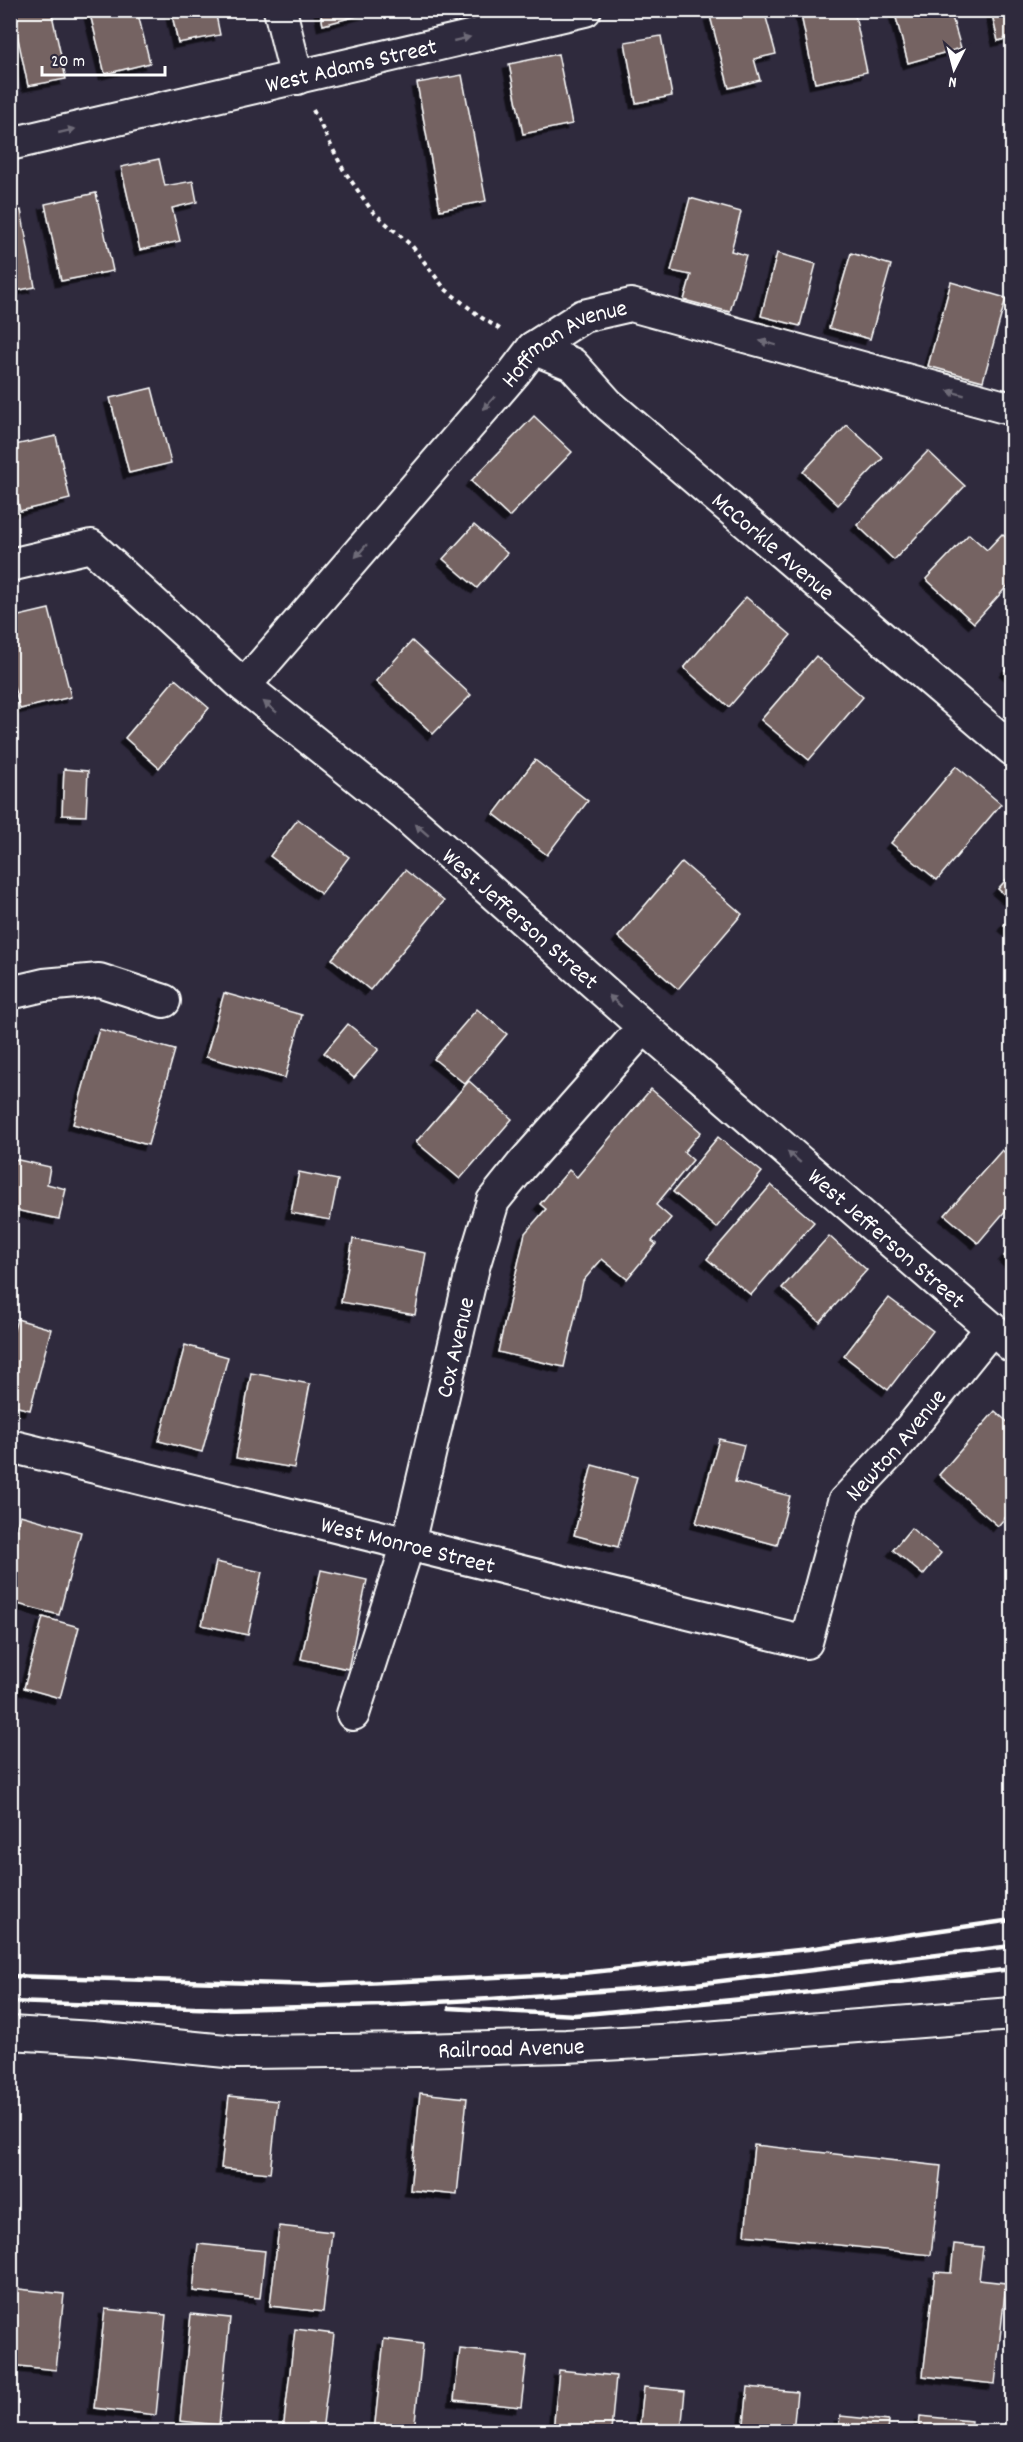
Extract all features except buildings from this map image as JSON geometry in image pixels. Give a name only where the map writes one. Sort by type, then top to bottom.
[{"type":"street","points":[[280,10],[297,78]]},
{"type":"street","name":"West Adams Street","points":[[10,144],[585,10]]},
{"type":"street","name":"Hoffman Avenue","points":[[244,686],[514,373],[533,348],[583,316],[631,305],[1012,409]]},
{"type":"street","name":"McCorkle Avenue","points":[[533,348],[572,364],[608,404],[1012,749]]},
{"type":"street","name":"West Jefferson Street","points":[[10,565],[91,546],[244,686],[405,815],[644,1027],[1002,1338]]},
{"type":"street","points":[[10,993],[44,985],[99,980],[164,1001]]},
{"type":"street","name":"Cox Avenue","points":[[353,1714],[408,1544],[473,1267],[493,1201],[644,1027]]},
{"type":"street","name":"Newton Avenue","points":[[806,1642],[844,1502],[1002,1338]]},
{"type":"street","name":"West Monroe Street","points":[[10,1446],[806,1642]]},
{"type":"street","name":"Railroad Avenue","points":[[10,2033],[93,2038],[236,2052],[432,2050],[668,2040],[1012,2014]]},
{"type":"path","points":[[297,78],[343,169],[372,211],[412,246],[445,289],[482,318],[533,348]]},
{"type":"railway","points":[[10,1976],[319,1985],[583,1973],[808,1949],[1012,1920]]},
{"type":"railway","points":[[10,2002],[223,2009],[383,2005],[696,1984],[1012,1946]]},
{"type":"railway","points":[[449,2008],[575,2015],[775,1996],[1012,1969]]}]
